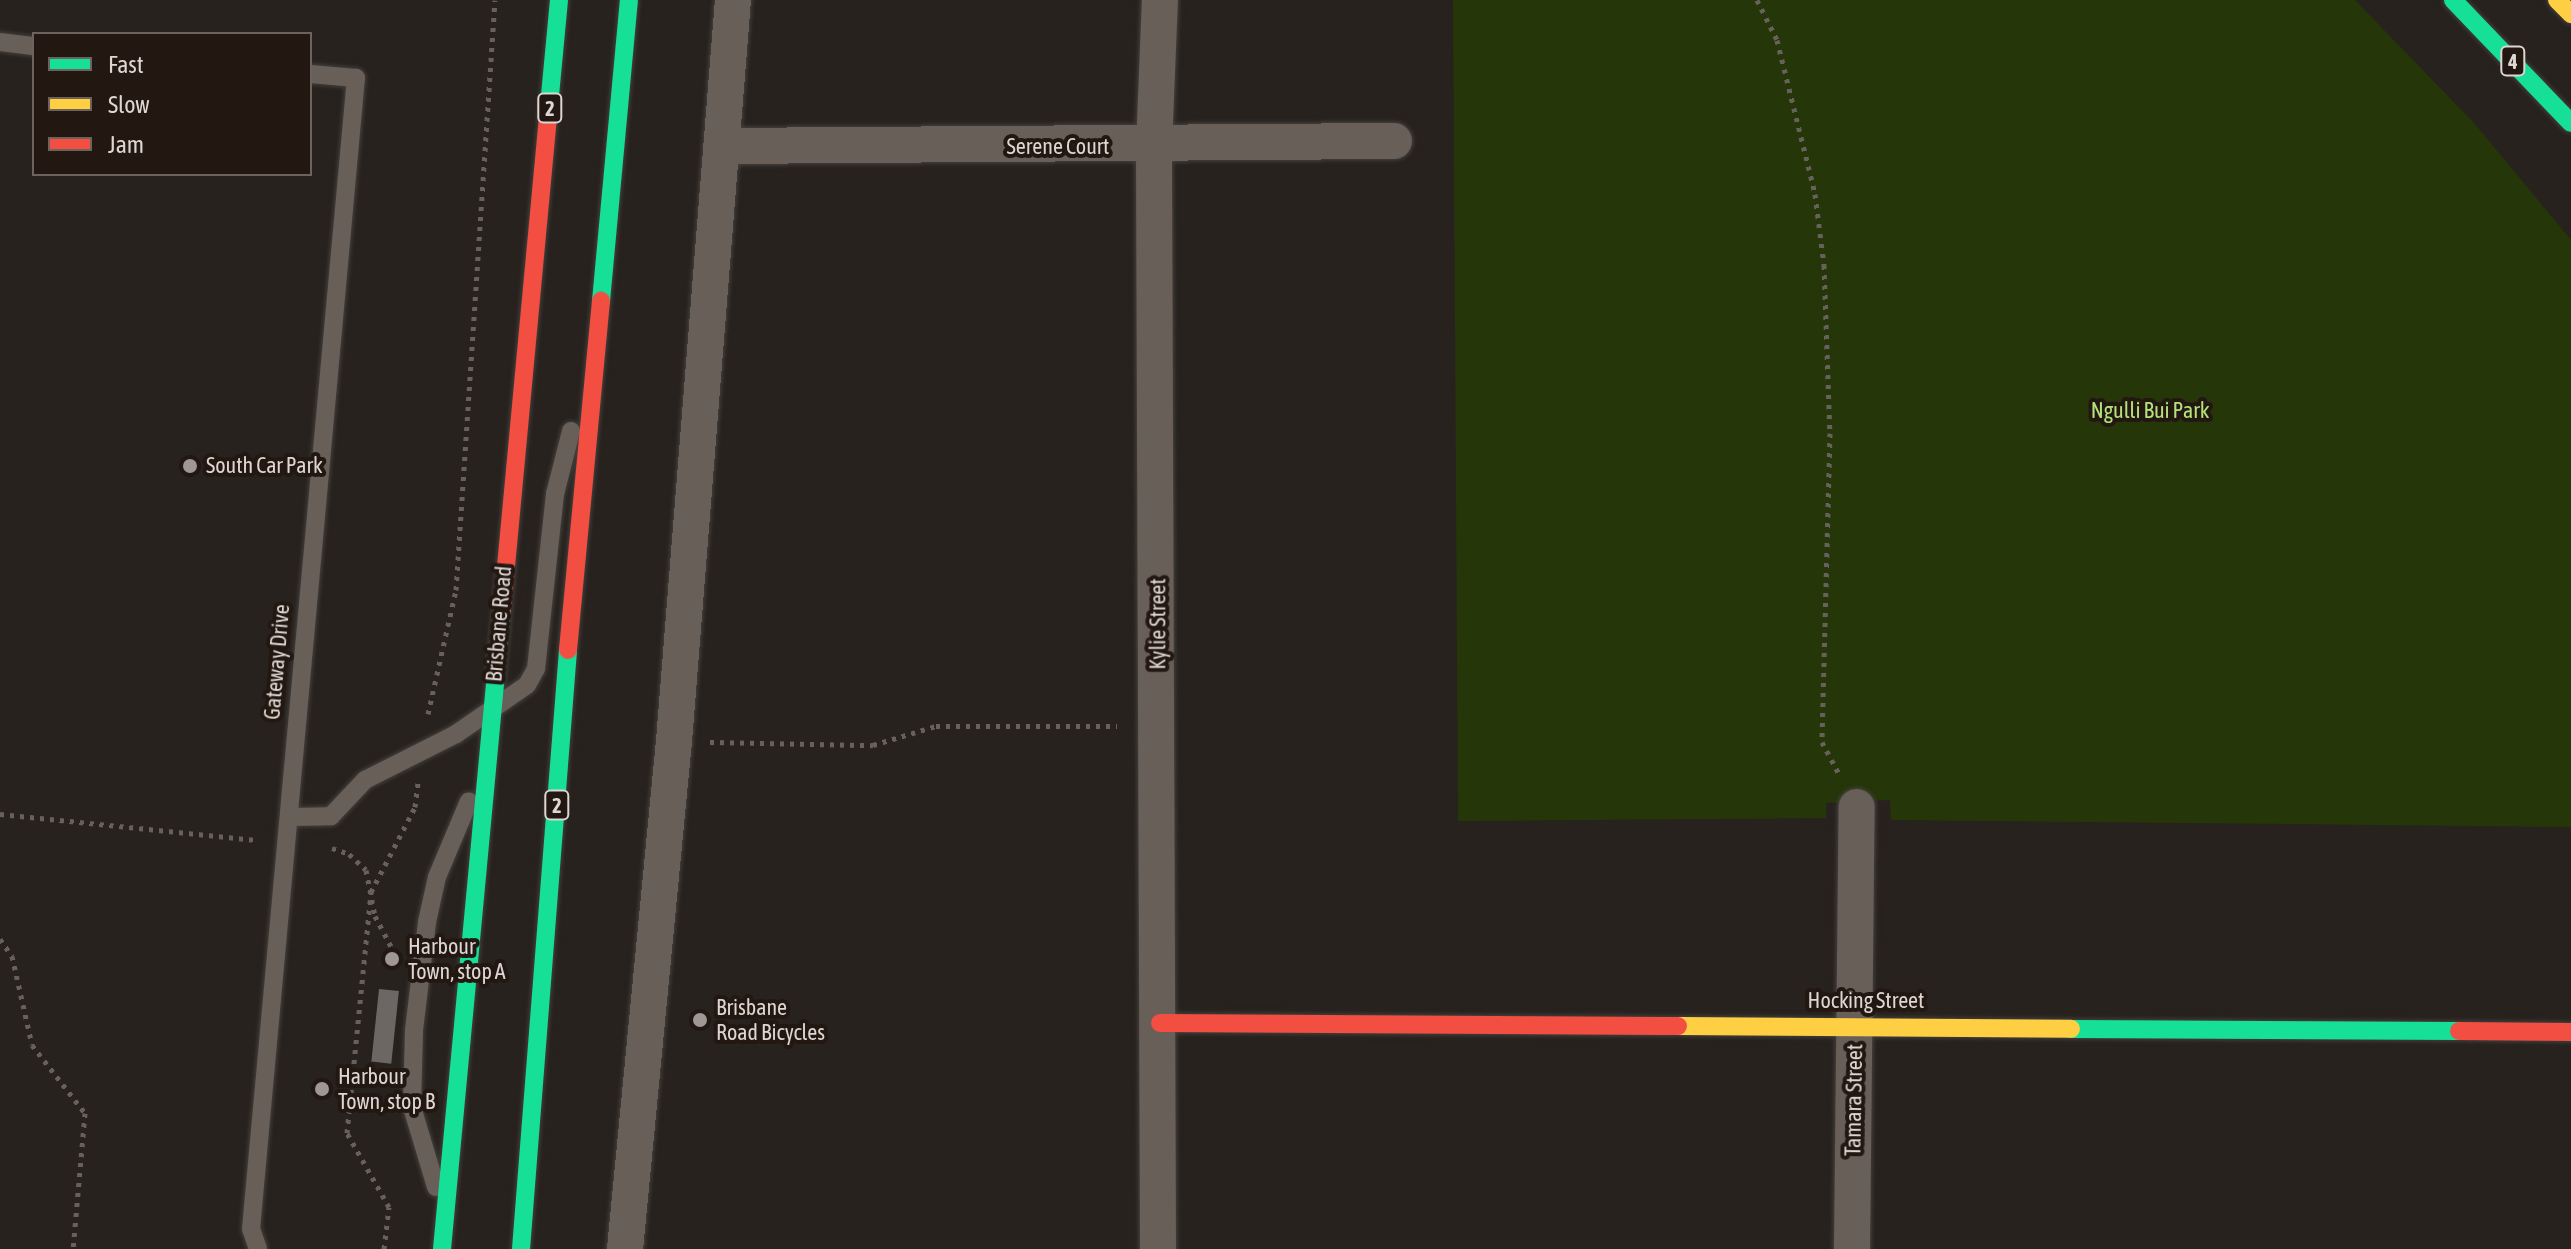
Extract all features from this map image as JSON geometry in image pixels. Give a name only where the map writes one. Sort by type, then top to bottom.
[{"type":"main road","name":"Brisbane Road","points":[[442,1249],[559,0]]},
{"type":"main road","name":"2","points":[[521,1249],[595,362],[629,0]]},
{"type":"main road","name":"4","points":[[2453,0],[2571,123]]},
{"type":"main road","points":[[2557,0],[2571,14]]},
{"type":"main road","name":"Hocking Street","points":[[1160,1023],[1855,1025],[2571,1032]]},
{"type":"street","points":[[625,1249],[674,741],[733,0]]},
{"type":"street","name":"Kylie Street","points":[[1158,1249],[1160,1023],[1154,147],[1160,0]]},
{"type":"street","name":"Serene Court","points":[[722,146],[1154,147],[1394,141]]},
{"type":"street","name":"Tamara Street","points":[[1852,1249],[1857,807]]},
{"type":"lane","points":[[0,42],[32,46]]},
{"type":"lane","name":"Gateway Drive","points":[[258,1249],[251,1229],[292,817],[299,677],[356,78],[312,74]]},
{"type":"lane","points":[[292,817],[331,816],[365,780],[419,754],[492,711],[527,685],[536,669],[555,494],[595,362]]},
{"type":"lane","points":[[446,1212],[412,1107],[420,970],[437,877],[487,758]]},
{"type":"lane","points":[[246,1249],[251,1229]]},
{"type":"path","points":[[384,1249],[389,1207],[347,1133],[371,892],[415,807],[419,754],[456,590],[495,0]]},
{"type":"path","points":[[1757,0],[1777,40],[1815,194],[1824,265],[1830,433],[1822,742],[1857,807]]},
{"type":"path","points":[[674,741],[873,745],[936,726],[1158,726]]},
{"type":"path","points":[[0,814],[289,843],[349,854],[366,870],[388,943],[402,963],[420,970]]},
{"type":"path","points":[[0,939],[12,956],[32,1045],[85,1113],[73,1249]]},
{"type":"green space","name":"Ngulli Bui Park","points":[[1453,0],[2355,0],[2473,122],[2571,240],[2571,827],[1891,820],[1890,800],[1826,803],[1826,818],[1458,821]]},
{"type":"building","points":[[379,989],[399,991],[391,1064],[371,1062]]},
{"type":"traffic: fast","points":[[549,106],[559,0]]},
{"type":"traffic: fast","points":[[601,301],[629,0]]},
{"type":"traffic: fast","points":[[2453,0],[2571,123]]},
{"type":"traffic: fast","points":[[442,1249],[502,609]]},
{"type":"traffic: fast","points":[[521,1249],[568,650]]},
{"type":"traffic: fast","points":[[2071,1029],[2459,1031]]},
{"type":"traffic: slow","points":[[2557,0],[2571,14]]},
{"type":"traffic: slow","points":[[1678,1026],[2071,1029]]},
{"type":"traffic: jam","points":[[502,609],[549,106]]},
{"type":"traffic: jam","points":[[568,650],[601,301]]},
{"type":"traffic: jam","points":[[1160,1023],[1678,1026]]},
{"type":"traffic: jam","points":[[2459,1031],[2571,1032]]},
{"type":"place","name":"South Car Park","points":[[190,466]]},
{"type":"place","name":"Harbour Town, stop A","points":[[392,959]]},
{"type":"place","name":"Brisbane Road Bicycles","points":[[700,1020]]},
{"type":"place","name":"Harbour Town, stop B","points":[[322,1089]]}]
